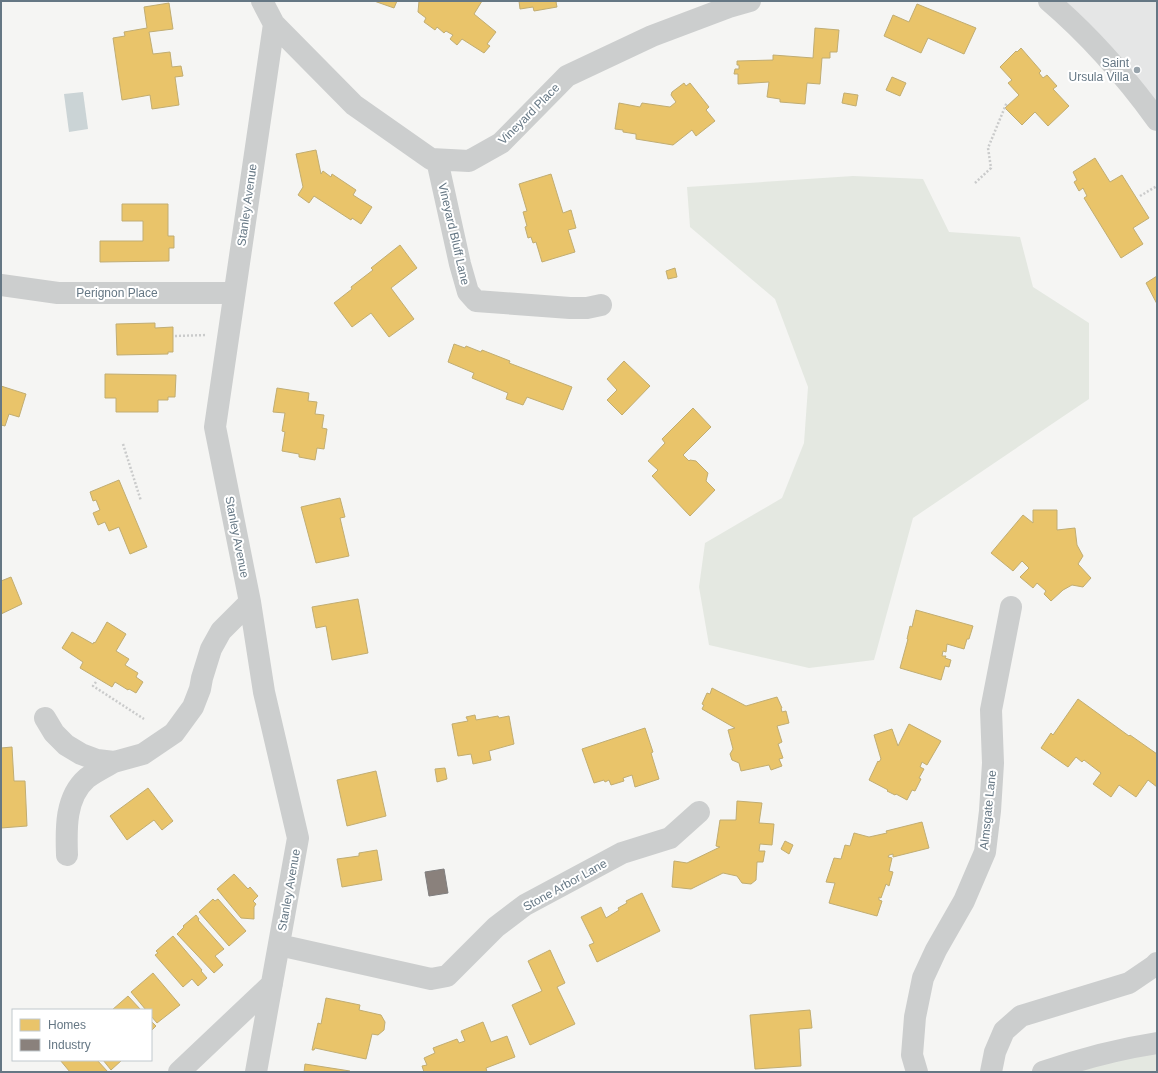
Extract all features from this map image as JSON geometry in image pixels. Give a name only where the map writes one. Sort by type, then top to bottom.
[{"type":"street","points":[[262,1],[274,24]]},
{"type":"street","name":"Vineyard Place","points":[[274,24],[354,104],[431,160],[469,161],[501,143],[567,76],[652,36],[729,7],[750,1]]},
{"type":"street","points":[[1049,1],[1099,48],[1136,92],[1157,120]]},
{"type":"street","name":"Stanley Avenue","points":[[256,1072],[298,838],[264,692],[250,602],[215,427],[274,24]]},
{"type":"street","name":"Vineyard Bluff Lane","points":[[437,160],[460,264],[468,292],[476,301],[570,308],[587,308],[600,305]]},
{"type":"street","name":"Perignon Place","points":[[1,285],[58,293],[234,293]]},
{"type":"street","points":[[67,855],[66,833],[70,805],[75,793],[87,778],[114,762],[142,754],[174,733],[193,707],[211,649],[221,631],[250,602]]},
{"type":"street","name":"Almsgate Lane","points":[[917,1072],[912,1055],[915,1017],[923,978],[936,950],[964,901],[985,852],[990,811],[993,763],[991,710],[1011,606]]},
{"type":"street","points":[[45,718],[54,733],[71,748],[81,754],[97,760],[114,762]]},
{"type":"street","name":"Stone Arbor Lane","points":[[279,946],[431,979],[447,976],[496,927],[525,905],[622,853],[670,838],[699,812]]},
{"type":"street","points":[[991,1072],[995,1052],[1004,1031],[1021,1016],[1129,983],[1157,963]]},
{"type":"street","points":[[179,1072],[272,984]]},
{"type":"street","points":[[1043,1072],[1079,1060],[1157,1043]]},
{"type":"path","points":[[975,183],[991,168],[988,148],[1007,102]]},
{"type":"path","points":[[1140,196],[1157,186]]},
{"type":"path","points":[[175,336],[207,335]]},
{"type":"path","points":[[123,444],[141,501]]},
{"type":"path","points":[[96,682],[93,686],[144,719]]},
{"type":"shaded area","name":"Saint Ursula Villa","points":[[1049,1],[1157,1],[1157,120]]},
{"type":"shaded area","points":[[83,92],[88,129],[69,132],[64,94]]},
{"type":"shaded area","points":[[853,176],[923,179],[949,232],[1020,237],[1033,287],[1089,323],[1089,399],[913,518],[874,660],[809,668],[709,645],[699,587],[705,543],[782,498],[804,443],[808,387],[775,299],[690,227],[687,187]]},
{"type":"shaded area","points":[[1157,1043],[1157,1072],[1043,1072]]},
{"type":"building: Homes","points":[[374,1],[397,1],[394,8]]},
{"type":"building: Homes","points":[[419,1],[482,1],[474,14],[496,32],[487,44],[490,46],[484,53],[462,39],[457,45],[450,39],[453,35],[446,31],[444,33],[437,27],[435,30],[424,22],[426,18],[418,12]]},
{"type":"building: Homes","points":[[519,1],[559,1],[556,2],[557,7],[534,11],[533,7],[520,9]]},
{"type":"building: Homes","points":[[169,3],[173,29],[149,32],[153,54],[170,52],[172,67],[181,66],[183,76],[175,77],[179,105],[152,109],[150,95],[122,100],[113,38],[125,36],[124,32],[147,28],[144,7]]},
{"type":"building: Homes","points":[[917,4],[976,28],[964,54],[928,38],[921,53],[884,36],[893,15],[909,22]]},
{"type":"building: Homes","points":[[815,28],[839,30],[837,52],[830,52],[830,58],[822,58],[820,84],[807,83],[805,104],[780,102],[780,99],[767,97],[769,82],[738,84],[738,74],[734,74],[735,69],[739,69],[737,61],[773,60],[773,55],[813,58]]},
{"type":"building: Homes","points":[[1021,48],[1041,71],[1039,73],[1043,78],[1047,75],[1057,86],[1053,89],[1069,106],[1048,126],[1035,112],[1022,125],[1005,108],[1019,95],[1008,83],[1012,80],[1000,67]]},
{"type":"building: Homes","points":[[892,77],[906,83],[900,96],[886,90]]},
{"type":"building: Homes","points":[[684,83],[686,86],[690,83],[709,107],[706,110],[715,121],[696,136],[692,130],[673,145],[636,139],[636,134],[615,129],[619,103],[640,107],[642,103],[670,107],[676,102],[671,95],[672,92]]},
{"type":"building: Homes","points":[[844,93],[858,95],[856,106],[842,103]]},
{"type":"building: Homes","points":[[316,150],[321,174],[323,171],[331,177],[332,174],[356,190],[353,195],[372,207],[361,224],[352,218],[351,220],[314,196],[309,203],[298,195],[303,187],[296,154]]},
{"type":"building: Homes","points":[[1095,158],[1110,182],[1122,175],[1149,218],[1133,228],[1143,244],[1121,258],[1084,198],[1087,196],[1083,188],[1079,191],[1074,182],[1077,180],[1073,172]]},
{"type":"building: Homes","points":[[551,174],[563,213],[571,210],[576,228],[568,230],[575,252],[542,262],[536,242],[533,243],[531,237],[528,238],[525,227],[527,226],[523,212],[527,211],[519,184]]},
{"type":"building: Homes","points":[[122,204],[168,204],[168,236],[174,236],[174,248],[169,248],[169,261],[100,262],[100,241],[143,241],[143,221],[122,221]]},
{"type":"building: Homes","points":[[400,245],[417,268],[391,288],[414,319],[389,337],[371,313],[352,327],[334,303],[352,289],[351,287],[373,270],[371,268]]},
{"type":"building: Homes","points":[[675,268],[677,277],[668,279],[666,271]]},
{"type":"building: Homes","points":[[1157,276],[1157,304],[1146,283]]},
{"type":"building: Homes","points":[[155,323],[155,328],[173,327],[173,352],[168,352],[168,354],[117,355],[116,324]]},
{"type":"building: Homes","points":[[454,344],[465,348],[466,346],[481,352],[482,350],[510,361],[509,363],[572,387],[563,410],[527,397],[523,405],[506,399],[508,393],[472,378],[474,373],[448,362]]},
{"type":"building: Homes","points":[[624,361],[650,386],[622,415],[607,400],[617,390],[607,379]]},
{"type":"building: Homes","points":[[105,374],[176,375],[175,397],[168,397],[168,400],[158,400],[158,412],[116,412],[116,398],[105,398]]},
{"type":"building: Homes","points":[[1,386],[26,394],[19,417],[9,414],[5,426],[1,425]]},
{"type":"building: Homes","points":[[277,388],[309,393],[308,401],[317,402],[315,414],[324,415],[322,428],[327,429],[324,449],[317,448],[315,460],[299,457],[299,454],[282,451],[285,432],[282,431],[285,413],[273,412]]},
{"type":"building: Homes","points":[[693,408],[711,427],[683,455],[689,461],[696,461],[708,473],[706,481],[715,490],[690,516],[652,476],[658,470],[648,461],[665,443],[662,439]]},
{"type":"building: Homes","points":[[119,480],[147,547],[130,554],[119,527],[109,531],[105,522],[98,525],[93,513],[100,510],[96,500],[93,501],[90,492]]},
{"type":"building: Homes","points":[[340,498],[345,517],[340,518],[349,556],[316,563],[301,507]]},
{"type":"building: Homes","points":[[1033,510],[1057,510],[1057,530],[1075,528],[1077,545],[1083,556],[1078,564],[1091,578],[1083,587],[1072,585],[1063,590],[1051,601],[1044,594],[1046,591],[1037,583],[1033,588],[1020,577],[1029,568],[1022,561],[1013,571],[991,553],[1023,515],[1033,523]]},
{"type":"building: Homes","points":[[11,577],[22,604],[1,614],[1,581]]},
{"type":"building: Homes","points":[[358,599],[368,653],[332,660],[326,626],[316,628],[312,607]]},
{"type":"building: Homes","points":[[916,610],[973,626],[964,649],[947,644],[946,652],[943,651],[942,656],[946,656],[945,658],[951,660],[949,667],[945,666],[941,680],[900,668],[910,626],[912,627]]},
{"type":"building: Homes","points":[[107,622],[126,634],[116,651],[129,659],[125,665],[138,673],[136,677],[143,682],[136,693],[115,682],[112,687],[80,668],[83,662],[62,648],[72,632],[93,644],[94,642],[95,643]]},
{"type":"building: Homes","points":[[712,688],[746,706],[777,697],[782,708],[782,712],[786,711],[789,723],[777,726],[782,742],[778,744],[783,758],[779,759],[782,766],[771,770],[769,765],[741,771],[739,763],[732,760],[730,754],[733,749],[728,730],[735,728],[702,709],[704,705],[702,704],[707,693],[710,694]]},
{"type":"building: Homes","points":[[1078,699],[1129,736],[1130,735],[1157,754],[1157,787],[1148,780],[1136,797],[1119,785],[1111,797],[1093,784],[1101,773],[1084,760],[1082,762],[1076,757],[1068,767],[1041,748],[1051,733],[1053,735]]},
{"type":"building: Homes","points":[[475,715],[476,720],[498,716],[499,718],[509,716],[514,744],[489,751],[491,760],[473,764],[471,754],[458,756],[452,724],[468,721],[466,717]]},
{"type":"building: Homes","points":[[909,724],[941,741],[927,765],[922,762],[920,767],[924,769],[919,778],[921,779],[915,791],[912,790],[907,800],[887,791],[888,790],[869,780],[878,761],[879,762],[881,759],[874,735],[892,729],[898,746]]},
{"type":"building: Homes","points":[[645,728],[653,752],[651,753],[659,779],[635,787],[632,775],[623,778],[624,781],[611,785],[609,780],[594,783],[582,749]]},
{"type":"building: Homes","points":[[12,747],[14,781],[25,781],[27,826],[1,828],[1,748]]},
{"type":"building: Homes","points":[[445,768],[447,779],[437,782],[435,769]]},
{"type":"building: Homes","points":[[376,771],[386,816],[347,826],[337,780]]},
{"type":"building: Homes","points":[[148,788],[173,821],[162,830],[154,820],[127,840],[110,816]]},
{"type":"building: Homes","points":[[737,801],[762,803],[759,823],[774,824],[772,845],[760,844],[759,851],[765,851],[763,862],[757,862],[756,880],[751,884],[742,883],[737,876],[723,873],[691,889],[672,887],[674,861],[687,863],[720,847],[716,846],[720,820],[736,820]]},
{"type":"building: Homes","points":[[922,822],[929,848],[893,857],[893,854],[889,855],[888,857],[892,858],[889,871],[893,872],[889,886],[886,884],[881,898],[879,897],[879,900],[882,901],[877,916],[829,903],[835,883],[826,882],[834,858],[841,859],[845,845],[850,846],[854,833],[869,837]]},
{"type":"building: Homes","points":[[785,841],[793,845],[789,854],[781,849]]},
{"type":"building: Homes","points":[[377,850],[382,880],[342,887],[337,859],[359,856],[359,853]]},
{"type":"building: Homes","points":[[234,874],[248,889],[250,887],[258,896],[253,901],[256,904],[254,907],[254,919],[241,918],[217,889]]},
{"type":"building: Homes","points":[[642,893],[660,931],[597,962],[589,945],[594,943],[581,917],[601,907],[606,918],[619,910],[618,908],[627,903],[626,901]]},
{"type":"building: Homes","points":[[213,899],[215,901],[218,899],[246,931],[229,946],[199,912]]},
{"type":"building: Homes","points":[[196,915],[199,919],[198,920],[224,949],[215,956],[223,965],[214,973],[177,934],[184,927],[183,926]]},
{"type":"building: Homes","points":[[173,936],[207,978],[198,986],[192,979],[183,987],[155,955],[158,953],[156,951]]},
{"type":"building: Homes","points":[[550,950],[565,983],[557,987],[575,1024],[530,1045],[512,1005],[542,991],[528,961]]},
{"type":"building: Homes","points":[[153,973],[180,1005],[157,1023],[152,1017],[152,1009],[145,1009],[131,992]]},
{"type":"building: Homes","points":[[128,996],[140,1009],[113,1009]]},
{"type":"building: Homes","points":[[326,998],[360,1005],[359,1010],[381,1015],[385,1022],[384,1030],[378,1035],[372,1034],[366,1059],[315,1048],[312,1050],[318,1023],[321,1024]]},
{"type":"building: Homes","points":[[810,1010],[812,1028],[799,1029],[801,1066],[755,1069],[750,1015]]},
{"type":"building: Homes","points":[[152,1022],[156,1026],[152,1030]]},
{"type":"building: Homes","points":[[483,1022],[491,1042],[507,1036],[515,1057],[486,1068],[487,1072],[424,1072],[422,1066],[427,1065],[424,1058],[435,1053],[433,1048],[457,1039],[459,1043],[465,1041],[461,1031]]},
{"type":"building: Homes","points":[[61,1061],[98,1061],[108,1072],[70,1072]]},
{"type":"building: Homes","points":[[104,1061],[121,1061],[111,1070]]},
{"type":"building: Homes","points":[[305,1064],[350,1071],[350,1072],[304,1072]]},
{"type":"building: Industry","points":[[444,869],[448,893],[429,896],[425,872]]},
{"type":"place","name":"Saint Ursula Villa","points":[[1137,70]]}]
